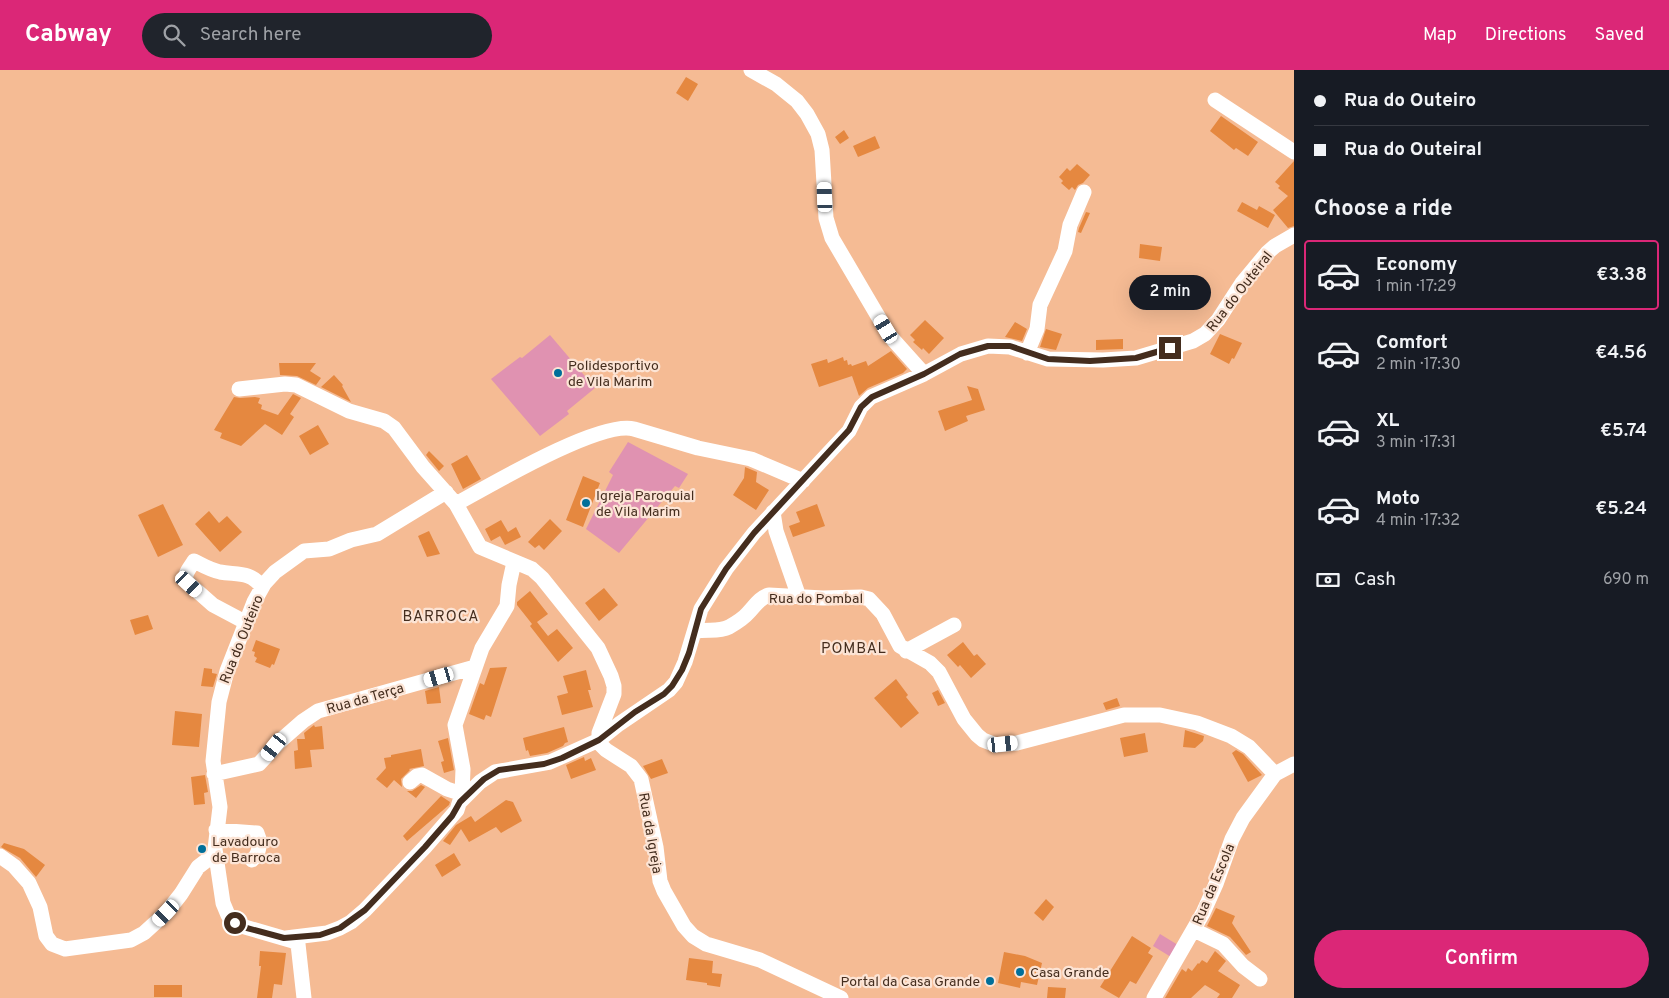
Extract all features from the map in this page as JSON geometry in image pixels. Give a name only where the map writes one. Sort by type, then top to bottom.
[{"type":"street","points":[[751,70],[776,84],[797,101],[807,114],[818,134],[822,150],[826,218],[832,238],[890,334],[924,374]]},
{"type":"street","points":[[1216,100],[1294,152]]},
{"type":"street","points":[[1027,353],[1037,329],[1040,305],[1065,251],[1070,225],[1084,192]]},
{"type":"street","name":"Rua do Outeiral","points":[[694,632],[701,609],[743,547],[849,430],[861,407],[868,399],[924,374],[960,354],[988,346],[1010,346],[1027,353],[1054,360],[1090,361],[1125,359],[1152,354],[1197,339],[1205,334],[1218,320],[1242,283],[1267,253],[1294,235]]},
{"type":"street","points":[[239,388],[284,384],[296,385],[349,410],[384,420],[394,428],[423,467],[456,504],[480,547],[532,570],[542,578],[598,648],[611,676],[614,690],[612,702],[599,733],[599,740]]},
{"type":"street","points":[[456,504],[536,460],[608,430],[622,427],[634,428],[709,450],[751,459],[802,481]]},
{"type":"street","name":"Rua do Outeiro","points":[[304,998],[299,947],[296,942],[243,927],[232,920],[222,902],[215,854],[220,803],[214,774],[214,754],[220,696],[226,671],[245,622],[262,587],[275,572],[304,551],[329,549],[351,540],[377,534],[446,492]]},
{"type":"street","points":[[773,512],[776,531],[799,597]]},
{"type":"street","points":[[245,622],[207,600],[187,582],[186,573],[194,561],[216,571],[247,575],[255,579],[262,587]]},
{"type":"street","points":[[284,938],[327,933],[351,922],[365,910],[452,816],[461,798],[463,764],[455,728],[474,667],[506,606],[514,562]]},
{"type":"street","name":"Rua do Pombal","points":[[694,632],[702,630],[718,631],[730,626],[749,613],[766,596],[861,597],[869,599],[883,614],[897,643],[906,651],[935,668],[944,679],[964,719],[977,735],[989,743],[1017,743],[1124,715],[1160,715],[1197,722],[1231,736],[1249,747],[1276,774]]},
{"type":"street","points":[[906,651],[954,625]]},
{"type":"street","points":[[461,798],[494,772],[550,762],[599,740],[635,712],[664,694],[672,686],[686,662],[694,632]]},
{"type":"street","name":"Rua da Terça","points":[[214,774],[259,764],[303,721],[318,711],[474,667]]},
{"type":"street","name":"Rua da Igreja","points":[[599,740],[603,748],[631,766],[641,778],[656,847],[658,875],[661,886],[688,931],[706,944],[760,960],[840,998]]},
{"type":"street","points":[[1276,774],[1294,764]]},
{"type":"street","name":"Rua da Escola","points":[[1154,998],[1194,930],[1211,896],[1237,829],[1250,807],[1276,774]]},
{"type":"street","points":[[410,782],[417,776],[422,775],[461,798]]},
{"type":"street","points":[[216,830],[258,833],[258,853],[252,860]]},
{"type":"street","points":[[0,856],[14,866],[29,883],[40,906],[48,940],[54,946],[65,949],[131,940],[140,936],[174,903],[198,867],[215,854]]},
{"type":"street","points":[[1194,930],[1223,944],[1243,966],[1260,979]]},
{"type":"shaded area","points":[[550,335],[595,388],[567,411],[569,414],[540,436],[491,379],[520,357],[522,358]]},
{"type":"shaded area","points":[[628,442],[688,474],[679,488],[675,486],[619,553],[586,529],[613,475],[609,472]]},
{"type":"shaded area","points":[[1160,934],[1178,945],[1171,957],[1153,946]]},
{"type":"building","points":[[686,77],[698,84],[688,101],[676,93]]},
{"type":"building","points":[[1221,116],[1258,142],[1248,156],[1236,148],[1234,150],[1210,131]]},
{"type":"building","points":[[844,130],[849,138],[840,144],[835,137]]},
{"type":"building","points":[[875,136],[880,148],[858,157],[853,146]]},
{"type":"building","points":[[1294,161],[1294,226],[1288,228],[1273,210],[1288,196],[1278,188],[1280,186],[1275,182]]},
{"type":"building","points":[[1077,164],[1090,175],[1075,190],[1072,187],[1069,190],[1061,183],[1063,181],[1059,177],[1067,168],[1070,171]]},
{"type":"building","points":[[1242,202],[1257,210],[1259,206],[1275,215],[1268,228],[1237,211]]},
{"type":"building","points":[[1086,212],[1090,213],[1081,233],[1078,232]]},
{"type":"building","points":[[1140,244],[1162,247],[1160,261],[1139,258]]},
{"type":"building","points":[[925,320],[944,338],[929,354],[913,342],[915,340],[910,335]]},
{"type":"building","points":[[1015,322],[1027,329],[1022,341],[1005,337]]},
{"type":"building","points":[[1046,329],[1062,334],[1056,350],[1040,347]]},
{"type":"building","points":[[1220,334],[1242,343],[1234,359],[1232,358],[1229,364],[1210,354]]},
{"type":"building","points":[[1123,339],[1123,349],[1096,350],[1096,340]]},
{"type":"building","points":[[891,351],[907,369],[903,373],[868,388],[859,396],[852,376],[819,387],[811,364],[827,359],[828,363],[843,357],[844,361],[847,360],[848,365],[851,364],[852,366],[866,361],[868,366]]},
{"type":"building","points":[[279,363],[316,363],[310,371],[321,378],[316,385],[297,376],[280,375]]},
{"type":"building","points":[[334,375],[343,385],[351,402],[321,387]]},
{"type":"building","points":[[967,386],[978,389],[985,410],[966,416],[968,421],[945,431],[938,411],[972,400]]},
{"type":"building","points":[[293,394],[301,398],[290,414],[294,417],[282,435],[265,424],[241,446],[220,438],[222,433],[214,430],[234,397],[260,398],[258,403],[262,405],[261,409],[278,415]]},
{"type":"building","points":[[318,425],[329,444],[310,455],[299,436]]},
{"type":"building","points":[[429,451],[444,466],[439,471],[426,455]]},
{"type":"building","points":[[467,455],[481,479],[463,489],[451,464]]},
{"type":"building","points":[[745,467],[757,472],[756,482],[769,490],[756,510],[733,495],[744,478]]},
{"type":"building","points":[[583,476],[600,483],[583,527],[566,520]]},
{"type":"building","points":[[163,504],[183,545],[158,557],[138,515]]},
{"type":"building","points":[[817,504],[825,526],[793,537],[789,526],[800,522],[796,512]]},
{"type":"building","points":[[209,511],[219,523],[227,516],[242,532],[220,552],[195,524]]},
{"type":"building","points":[[550,519],[562,531],[544,550],[539,545],[535,548],[528,542]]},
{"type":"building","points":[[501,520],[508,532],[516,527],[521,537],[505,545],[500,536],[491,541],[485,529]]},
{"type":"building","points":[[429,531],[440,554],[427,557],[418,536]]},
{"type":"building","points":[[604,588],[618,605],[599,621],[585,603]]},
{"type":"building","points":[[530,591],[548,614],[537,622],[548,636],[557,629],[573,648],[558,662],[530,626],[532,624],[517,605],[517,602]]},
{"type":"building","points":[[148,615],[153,629],[135,635],[130,620]]},
{"type":"building","points":[[256,640],[280,649],[274,665],[272,664],[270,668],[255,662],[257,658],[254,656],[255,652],[252,651]]},
{"type":"building","points":[[963,642],[974,656],[977,654],[986,664],[971,678],[960,665],[958,667],[947,655]]},
{"type":"building","points":[[507,667],[491,717],[486,715],[484,720],[469,714],[480,683],[484,685],[490,668]]},
{"type":"building","points":[[204,668],[212,669],[212,673],[217,674],[213,687],[201,686]]},
{"type":"building","points":[[586,670],[591,690],[588,690],[593,707],[562,715],[557,696],[568,693],[563,676]]},
{"type":"building","points":[[896,679],[908,695],[906,697],[919,713],[901,728],[874,698]]},
{"type":"building","points":[[439,687],[441,703],[427,704],[425,691]]},
{"type":"building","points":[[938,690],[945,703],[938,706],[932,693]]},
{"type":"building","points":[[1117,698],[1120,706],[1106,710],[1103,703]]},
{"type":"building","points":[[175,711],[202,714],[199,747],[172,745]]},
{"type":"building","points":[[314,725],[315,727],[322,726],[324,749],[310,750],[312,767],[295,769],[294,751],[298,750],[297,739],[305,739],[304,733]]},
{"type":"building","points":[[564,727],[568,742],[563,746],[547,753],[530,756],[528,750],[526,751],[523,738]]},
{"type":"building","points":[[1185,730],[1204,736],[1203,741],[1195,748],[1183,747]]},
{"type":"building","points":[[1145,733],[1148,752],[1124,757],[1120,738]]},
{"type":"building","points":[[448,738],[454,770],[444,773],[441,762],[444,761],[438,741]]},
{"type":"building","points":[[421,749],[424,766],[409,769],[401,779],[402,787],[394,780],[387,788],[376,779],[386,768],[384,758]]},
{"type":"building","points":[[1236,750],[1243,754],[1262,775],[1248,782],[1232,753]]},
{"type":"building","points":[[584,757],[585,761],[591,758],[596,770],[571,779],[566,765]]},
{"type":"building","points":[[662,759],[668,773],[651,779],[643,766]]},
{"type":"building","points":[[205,775],[208,792],[204,793],[205,804],[194,805],[191,777]]},
{"type":"building","points":[[421,785],[425,787],[416,798],[407,791],[412,791]]},
{"type":"building","points":[[441,796],[450,802],[449,805],[407,841],[403,836]]},
{"type":"building","points":[[506,800],[513,802],[522,821],[501,833],[496,827],[469,842],[461,829],[450,845],[443,841],[456,825],[471,816],[475,822]]},
{"type":"building","points":[[4,843],[24,849],[45,865],[36,877],[20,858],[1,847]]},
{"type":"building","points":[[454,853],[461,865],[442,877],[435,865]]},
{"type":"building","points":[[1046,899],[1054,907],[1043,921],[1034,913]]},
{"type":"building","points":[[1216,908],[1235,916],[1232,923],[1251,952],[1246,955],[1230,937],[1207,926]]},
{"type":"building","points":[[1132,936],[1151,948],[1148,953],[1153,956],[1136,984],[1130,981],[1119,998],[1100,987]]},
{"type":"building","points":[[260,951],[286,953],[282,985],[274,984],[272,998],[257,998],[261,966],[259,966]]},
{"type":"building","points":[[1215,951],[1226,961],[1218,971],[1240,985],[1232,998],[1217,998],[1220,994],[1205,985],[1191,998],[1165,998],[1182,969],[1186,972],[1188,968],[1192,971],[1202,960],[1207,963]]},
{"type":"building","name":"Casa Grande","points":[[1004,952],[1025,956],[1042,963],[1037,985],[1021,982],[1020,988],[998,983]]},
{"type":"building","points":[[689,958],[713,961],[712,973],[722,974],[720,987],[686,980]]},
{"type":"building","points":[[154,985],[182,985],[182,997],[154,997]]},
{"type":"building","points":[[1048,987],[1066,988],[1065,998],[1047,998]]},
{"type":"place","name":"Polidesportivo de Vila Marim","points":[[558,373]]},
{"type":"place","name":"Igreja Paroquial de Vila Marim","points":[[586,503]]},
{"type":"place","name":"Lavadouro de Barroca","points":[[202,849]]},
{"type":"place","name":"Casa Grande","points":[[1020,972]]},
{"type":"place","name":"Portal da Casa Grande","points":[[990,981]]},
{"type":"district","name":"BARROCA","points":[[441,616]]},
{"type":"district","name":"POMBAL","points":[[854,648]]},
{"type":"route","points":[[235,923],[284,938],[320,935],[346,925],[365,910],[425,847],[457,810],[460,802],[484,779],[499,770],[544,764],[562,758],[599,740],[635,712],[664,694],[676,682],[682,670],[689,653],[696,621],[701,609],[726,569],[754,533],[849,430],[861,407],[872,397],[924,374],[960,354],[988,346],[1010,346],[1037,357],[1048,359],[1090,361],[1136,358],[1170,348]]}]
